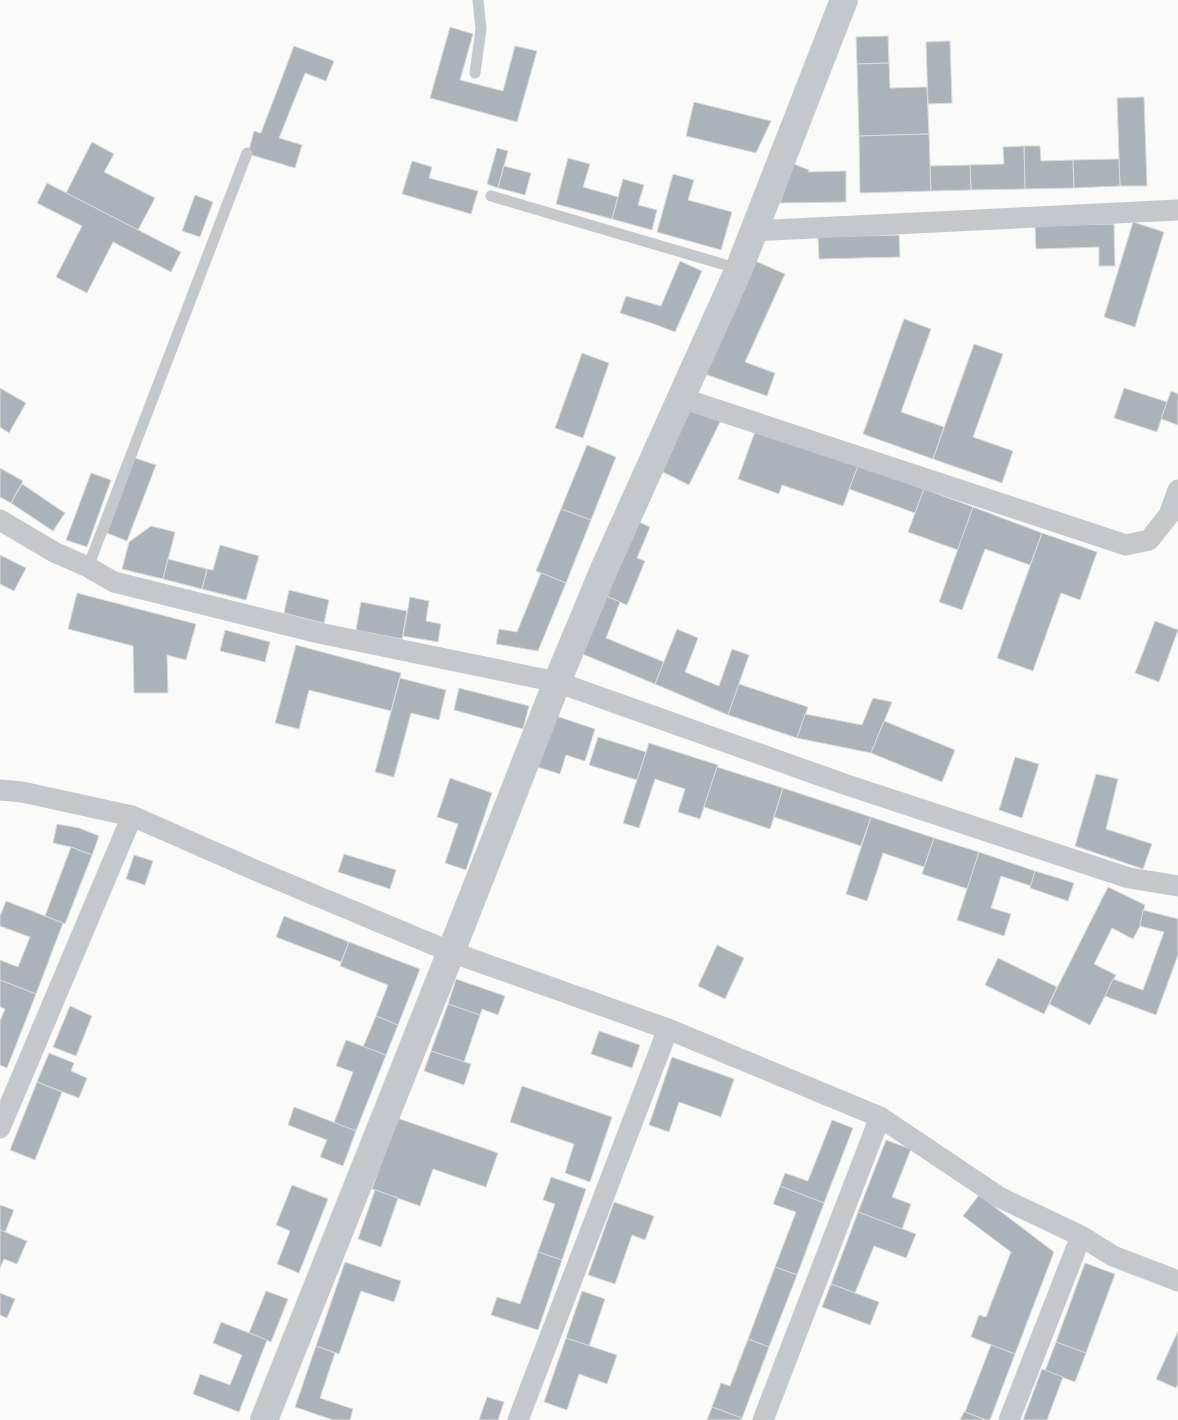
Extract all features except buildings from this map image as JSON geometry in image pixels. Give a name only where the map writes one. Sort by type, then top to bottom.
[{"type":"street","points":[[264,1420],[452,952],[557,682],[605,567],[739,269],[844,0]]},
{"type":"street","points":[[754,231],[1178,210]]},
{"type":"street","points":[[681,398],[1126,545],[1149,540],[1169,516],[1178,490]]},
{"type":"street","points":[[0,520],[54,552],[88,567],[114,582],[309,631],[557,682],[844,784],[1129,878],[1178,886]]},
{"type":"street","points":[[0,790],[22,792],[132,816],[266,875],[452,952],[668,1029],[880,1117],[999,1197],[1081,1236],[1114,1256],[1178,1281]]},
{"type":"street","points":[[0,1128],[132,816]]},
{"type":"street","points":[[518,1420],[668,1029]]},
{"type":"street","points":[[763,1420],[880,1117]]},
{"type":"street","points":[[1009,1420],[1081,1236]]},
{"type":"lane","points":[[475,73],[481,29],[478,0]]},
{"type":"lane","points":[[88,567],[247,154]]},
{"type":"lane","points":[[491,196],[739,269]]}]
